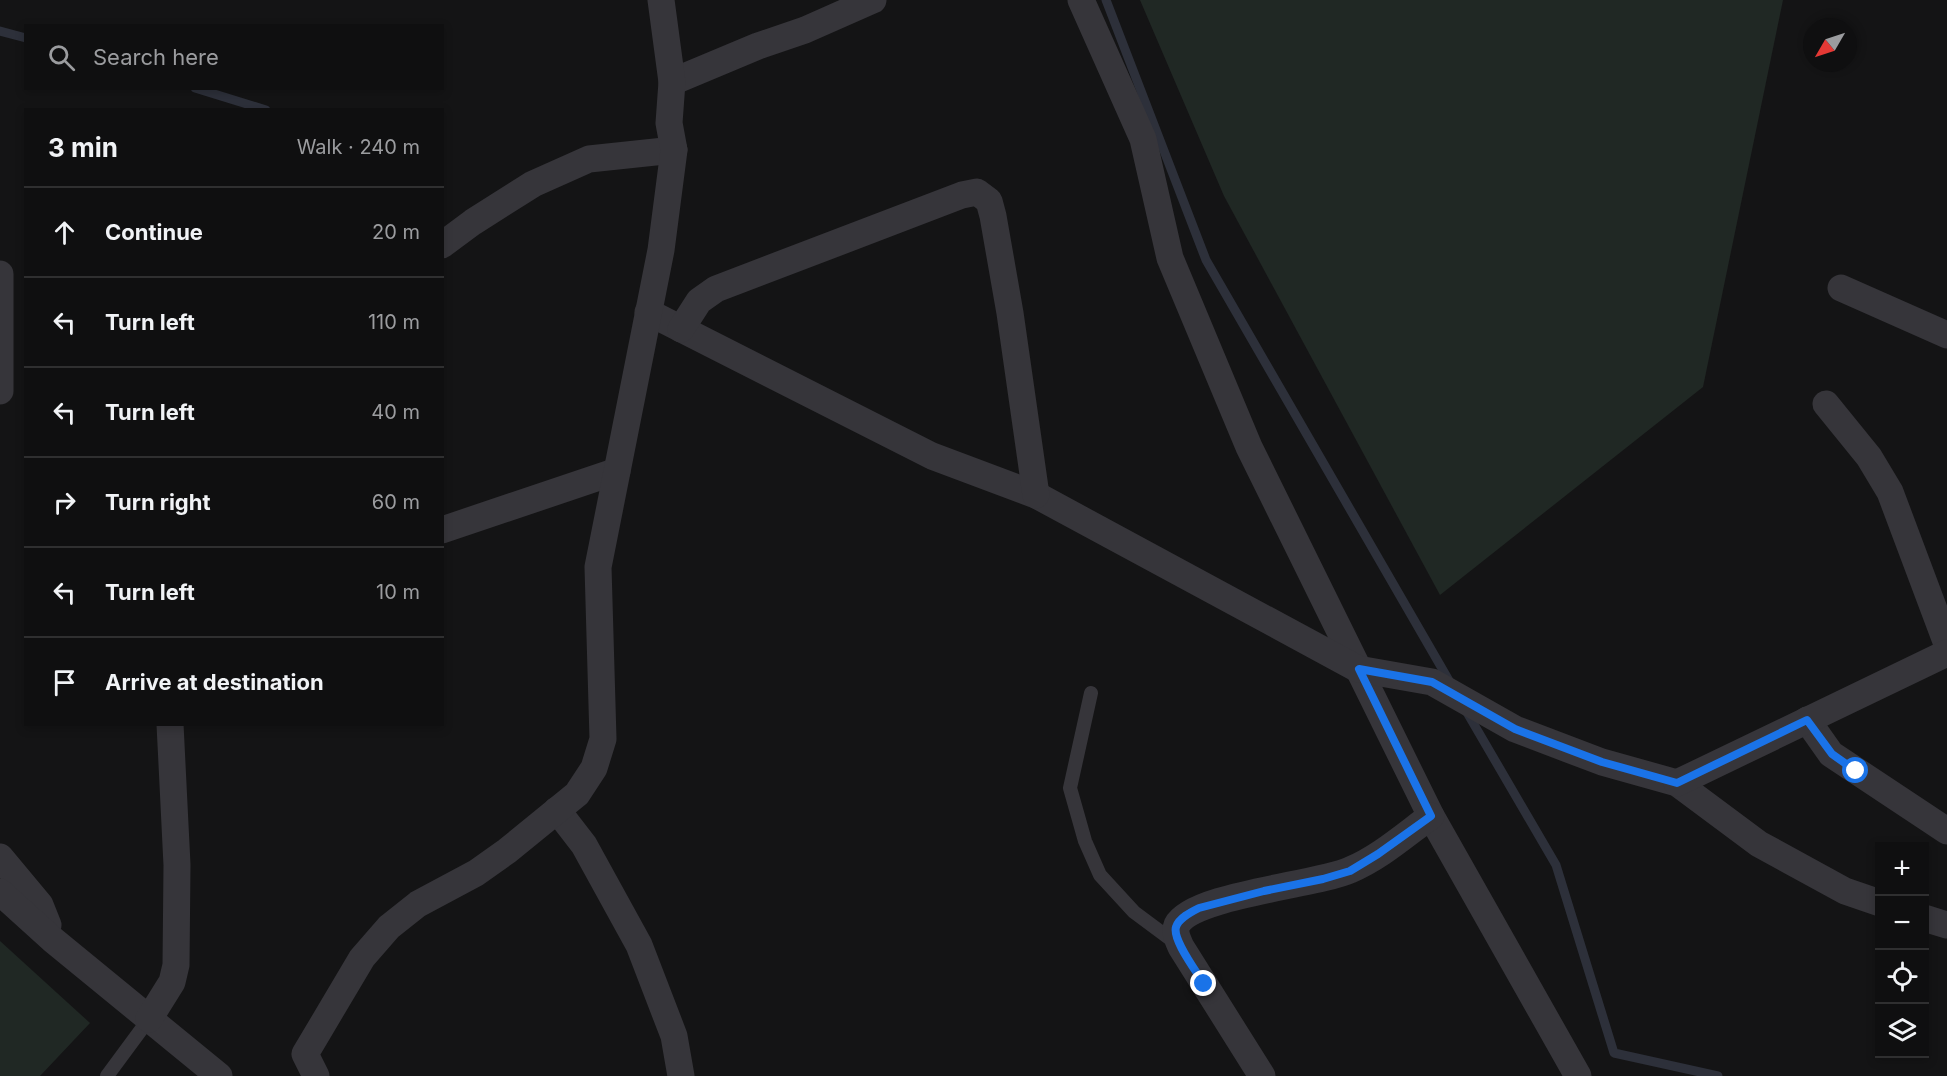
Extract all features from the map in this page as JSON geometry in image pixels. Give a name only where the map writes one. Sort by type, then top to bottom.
[{"type":"street","points":[[291,1076],[311,1065],[362,958],[389,927],[418,904],[476,873],[577,794],[594,768],[603,739],[598,567],[660,250],[674,150],[669,123],[672,82],[660,0]]},
{"type":"street","points":[[672,82],[758,46],[805,30],[873,0]]},
{"type":"street","points":[[1081,0],[1143,139],[1170,258],[1249,447],[1431,816],[1578,1076]]},
{"type":"street","points":[[444,244],[532,184],[589,159],[674,150]]},
{"type":"street","points":[[681,329],[699,301],[716,289],[962,195],[977,192],[989,201],[993,216],[1011,313],[1036,495]]},
{"type":"street","points":[[0,274],[0,391]]},
{"type":"street","points":[[1841,288],[1947,334]]},
{"type":"street","points":[[648,312],[932,456],[1036,495],[1359,669],[1432,682],[1515,729],[1602,762],[1677,783],[1759,844],[1845,891],[1875,901]]},
{"type":"street","points":[[1826,404],[1869,457],[1890,492],[1947,644]]},
{"type":"street","points":[[444,529],[616,471]]},
{"type":"street","points":[[1677,783],[1947,653]]},
{"type":"street","points":[[1807,720],[1832,754],[1947,831]]},
{"type":"street","points":[[149,1018],[172,982],[176,965],[177,865],[170,726]]},
{"type":"street","points":[[557,810],[584,845],[639,945],[674,1036],[681,1076]]},
{"type":"street","points":[[1262,1076],[1181,947],[1176,927],[1190,912],[1199,908],[1350,871],[1431,816]]},
{"type":"street","points":[[0,857],[40,905],[54,940]]},
{"type":"street","points":[[0,892],[54,940],[219,1076]]},
{"type":"street","points":[[1929,920],[1947,925]]},
{"type":"lane","points":[[1091,693],[1070,788],[1085,841],[1100,875],[1134,912],[1181,947]]},
{"type":"lane","points":[[107,1076],[149,1018]]},
{"type":"shaded area","points":[[1140,0],[1783,0],[1703,387],[1440,595],[1224,196]]},
{"type":"shaded area","points":[[0,941],[90,1023],[40,1076],[0,1076]]},
{"type":"waterway","points":[[1106,0],[1206,260],[1451,684]]},
{"type":"waterway","points":[[0,31],[24,37]]},
{"type":"waterway","points":[[201,90],[260,108]]},
{"type":"waterway","points":[[1465,709],[1556,865],[1614,1053],[1718,1076]]},
{"type":"route","points":[[1204,984],[1181,947],[1176,933],[1179,922],[1190,912],[1264,891],[1350,871],[1431,816],[1359,669],[1432,682],[1515,729],[1602,762],[1677,783],[1807,720],[1832,754],[1856,771]]}]
